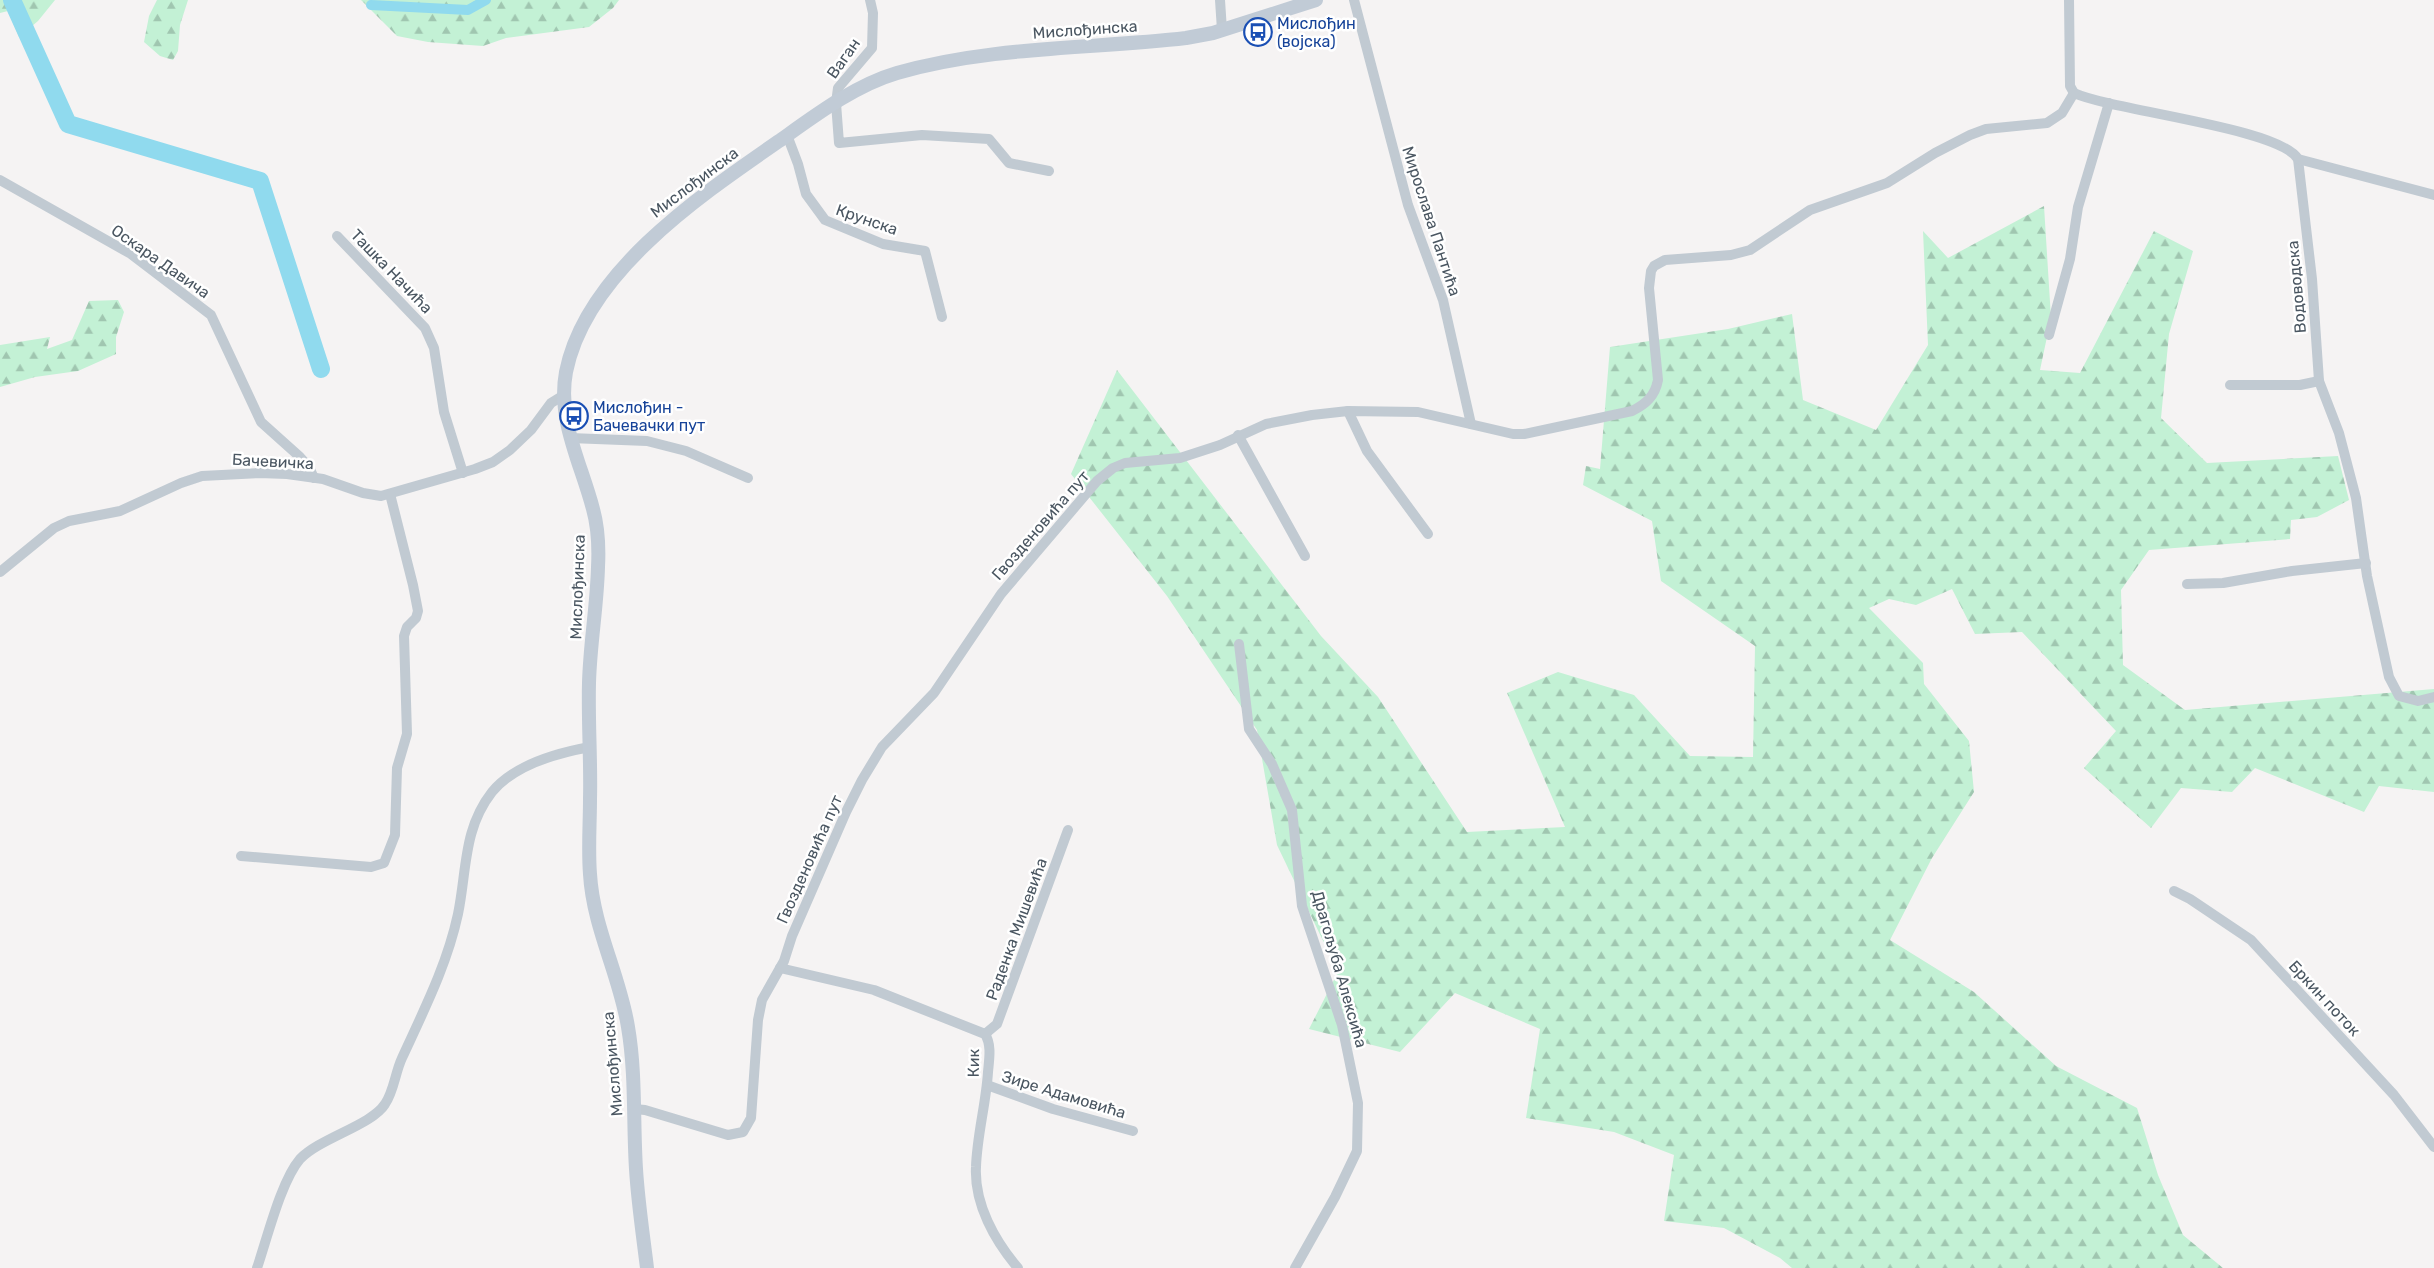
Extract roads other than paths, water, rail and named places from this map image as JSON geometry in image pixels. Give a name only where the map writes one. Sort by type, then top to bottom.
[{"type":"main road","name":"Мислођинска","points":[[647,1268],[636,1175],[634,1109],[627,1020],[591,885],[589,682],[596,603],[598,537],[594,513],[570,438],[564,395],[566,374],[573,348],[592,311],[609,286],[668,222],[787,135],[836,103],[877,81],[894,74],[974,57],[1052,48],[1172,40],[1222,30],[1316,0]]},
{"type":"street","name":"Ваган","points":[[836,103],[838,88],[872,48],[873,13],[870,0]]},
{"type":"street","points":[[1220,0],[1222,30]]},
{"type":"street","name":"Мирослава Пантића","points":[[1354,0],[1408,205],[1443,300],[1471,424]]},
{"type":"street","points":[[2069,0],[2070,86],[2074,93],[2109,103],[2249,134],[2291,152],[2298,159],[2434,195]]},
{"type":"street","name":"Гвозденовића пут","points":[[634,1109],[645,1110],[728,1135],[743,1132],[752,1113],[758,1020],[762,1000],[780,968],[846,812],[871,764],[882,747],[934,693],[949,673],[986,612],[1101,478],[1125,462],[1180,458],[1220,445],[1238,435],[1266,424],[1312,415],[1348,411],[1418,412],[1501,433],[1524,434],[1632,411],[1644,405],[1657,389],[1658,380],[1649,288],[1649,276],[1654,266],[1665,260],[1730,255],[1750,250],[1810,210],[1887,183],[1935,153],[1970,135],[1986,129],[2047,123],[2062,113],[2074,93]]},
{"type":"street","points":[[836,103],[839,142],[922,134],[989,139],[1009,163],[1049,171]]},
{"type":"street","points":[[2049,336],[2070,259],[2078,207],[2109,103]]},
{"type":"street","name":"Крунска","points":[[787,135],[798,164],[806,194],[824,220],[883,244],[925,251],[942,317]]},
{"type":"street","name":"Водоводска","points":[[2298,159],[2312,279],[2319,381],[2339,433],[2353,488],[2367,576],[2389,676],[2399,696],[2418,701],[2434,697]]},
{"type":"street","name":"Оскара Давича","points":[[0,180],[131,254],[211,315],[261,422],[300,456],[310,467],[314,478]]},
{"type":"street","name":"Ташка Начића","points":[[337,236],[425,328],[436,355],[444,412],[463,472]]},
{"type":"street","points":[[2230,385],[2300,385],[2319,381]]},
{"type":"street","name":"Бачевичка","points":[[0,572],[54,528],[69,521],[120,511],[192,478],[212,474],[259,472],[314,478],[371,496],[390,494],[463,472],[493,462],[505,454],[530,430],[555,400],[564,395]]},
{"type":"street","points":[[1348,411],[1367,451],[1428,534]]},
{"type":"street","points":[[1238,435],[1305,556]]},
{"type":"street","points":[[570,438],[647,441],[686,451],[748,478]]},
{"type":"street","points":[[241,856],[371,867],[384,863],[391,851],[397,813],[397,768],[407,734],[404,636],[407,626],[416,618],[418,611],[414,585],[390,494]]},
{"type":"street","points":[[2188,584],[2223,582],[2292,571],[2366,563]]},
{"type":"street","name":"Драгољуба Алексића","points":[[1239,644],[1249,728],[1272,764],[1292,810],[1302,906],[1342,1025],[1358,1103],[1357,1151],[1335,1197],[1295,1268]]},
{"type":"street","points":[[258,1268],[288,1178],[300,1159],[318,1146],[374,1115],[385,1105],[401,1060],[437,983],[447,953],[458,914],[471,830],[479,810],[505,780],[525,768],[590,747]]},
{"type":"street","name":"Раденка Мишевића","points":[[985,1034],[997,1024],[1068,830]]},
{"type":"street","name":"Бркин поток","points":[[2174,891],[2190,899],[2251,940],[2394,1095],[2434,1148]]},
{"type":"street","name":"Кик","points":[[780,968],[860,986],[985,1034],[989,1052],[988,1085],[976,1168],[979,1190],[992,1231],[1018,1268]]},
{"type":"street","name":"Зире Адамовића","points":[[988,1085],[1053,1109],[1132,1130]]},
{"type":"waterway","points":[[12,0],[68,124],[260,181],[321,369]]},
{"type":"waterway","points":[[371,5],[468,10],[486,0]]},
{"type":"place","name":"Мислођин (војска)","points":[[1258,32]]},
{"type":"place","name":"Мислођин - Бачевачки пут","points":[[574,416]]}]
